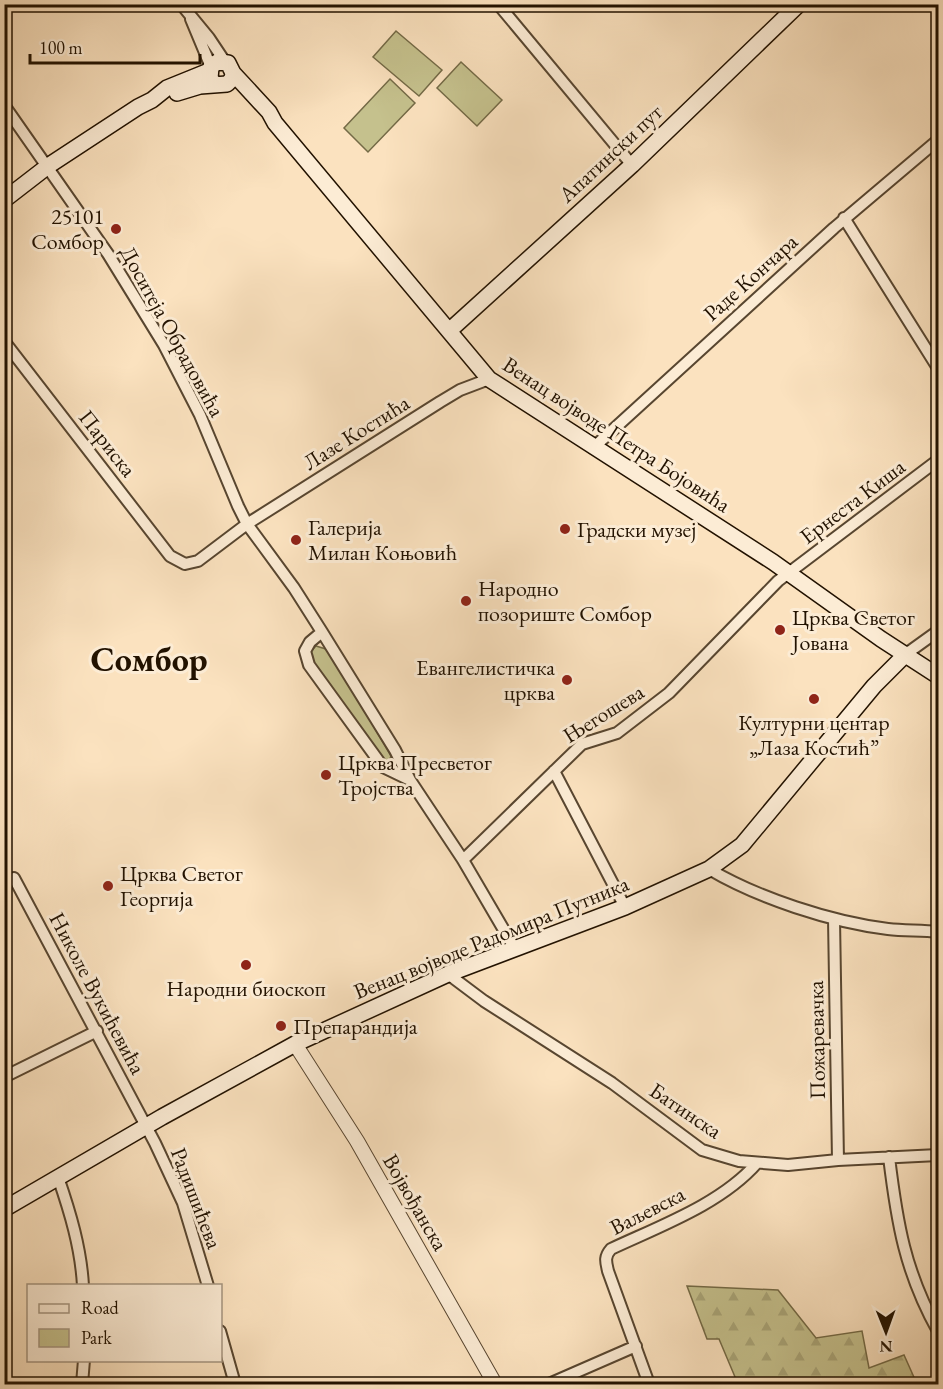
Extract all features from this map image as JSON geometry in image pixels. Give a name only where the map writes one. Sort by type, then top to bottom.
[{"type":"main road","name":"Апатински пут","points":[[449,331],[632,165],[798,5]]},
{"type":"main road","points":[[4,200],[48,166],[160,94],[170,95],[193,88],[220,74]]},
{"type":"main road","name":"Венац војводе Петра Бојовића","points":[[220,74],[263,117],[275,123],[489,379],[788,573],[881,639],[939,676]]},
{"type":"main road","name":"Венац војводе Радомира Путника","points":[[4,1209],[262,1060],[295,1044],[448,974],[625,907],[709,869],[741,845],[873,686],[906,654]]},
{"type":"street","points":[[181,4],[209,38],[220,74]]},
{"type":"street","points":[[498,4],[632,165]]},
{"type":"street","name":"Доситеја Обрадовића","points":[[4,105],[108,254],[164,345],[200,415],[247,524],[294,588],[322,632],[410,780],[463,860],[515,949]]},
{"type":"street","name":"Раде Кончара","points":[[593,448],[844,218],[939,141]]},
{"type":"street","points":[[844,218],[939,368]]},
{"type":"street","name":"Париска","points":[[4,341],[170,556],[185,564]]},
{"type":"street","name":"Лазе Костића","points":[[185,564],[198,561],[247,524],[440,402],[460,390],[489,379]]},
{"type":"street","name":"Ернеста Киша","points":[[788,573],[939,460]]},
{"type":"street","name":"Његошева","points":[[463,860],[582,744],[616,733],[669,693],[788,573]]},
{"type":"street","points":[[906,654],[939,631]]},
{"type":"street","points":[[322,632],[310,642],[305,651],[309,665],[383,767],[410,780]]},
{"type":"street","points":[[554,771],[625,907]]},
{"type":"street","points":[[709,869],[730,881],[834,919],[888,929],[939,932]]},
{"type":"street","name":"Николе Вукићевића","points":[[9,881],[97,1031],[147,1126]]},
{"type":"street","name":"Пожаревачка","points":[[834,919],[838,1160]]},
{"type":"street","name":"Батинска","points":[[448,974],[484,1001],[612,1083],[702,1150],[757,1163],[788,1165],[939,1155]]},
{"type":"street","points":[[4,1077],[97,1031]]},
{"type":"street","name":"Војвођанска","points":[[295,1044],[357,1141],[495,1384]]},
{"type":"street","name":"Радишићева","points":[[147,1126],[183,1203],[207,1284]]},
{"type":"street","points":[[889,1157],[897,1221],[903,1248],[921,1300],[939,1331]]},
{"type":"street","name":"Ваљевска","points":[[649,1384],[608,1271],[605,1260],[607,1254],[719,1196],[743,1179],[757,1163]]},
{"type":"street","points":[[58,1177],[76,1235],[83,1284]]},
{"type":"street","points":[[222,1338],[235,1384]]},
{"type":"street","points":[[549,1384],[636,1346]]},
{"type":"street","points":[[82,1384],[84,1362]]},
{"type":"green space","points":[[396,31],[442,70],[419,96],[373,57]]},
{"type":"green space","points":[[461,62],[502,100],[477,126],[437,88]]},
{"type":"green space","points":[[390,79],[415,103],[368,152],[344,128]]},
{"type":"green space","points":[[316,646],[329,650],[391,756],[389,761],[384,762],[311,662],[310,652]]},
{"type":"green space","points":[[687,1286],[778,1290],[816,1338],[862,1331],[869,1368],[904,1355],[917,1384],[738,1384],[719,1339],[707,1339]]},
{"type":"place","name":"25101 Сомбор","points":[[116,229]]},
{"type":"place","name":"Градски музеј","points":[[565,529]]},
{"type":"place","name":"Галерија Милан Коњовић","points":[[296,540]]},
{"type":"place","name":"Народно позориште Сомбор","points":[[466,601]]},
{"type":"place","name":"Црква Светог Јована","points":[[780,630]]},
{"type":"place","name":"Евангелистичка црква","points":[[567,680]]},
{"type":"place","name":"Културни центар „Лаза Костић”","points":[[814,699]]},
{"type":"place","name":"Црква Пресветог Тројства","points":[[326,775]]},
{"type":"place","name":"Црква Светог Георгија","points":[[108,886]]},
{"type":"place","name":"Народни биоскоп","points":[[246,965]]},
{"type":"place","name":"Препарандија","points":[[281,1026]]},
{"type":"district","name":"Сомбор","points":[[149,659]]}]
